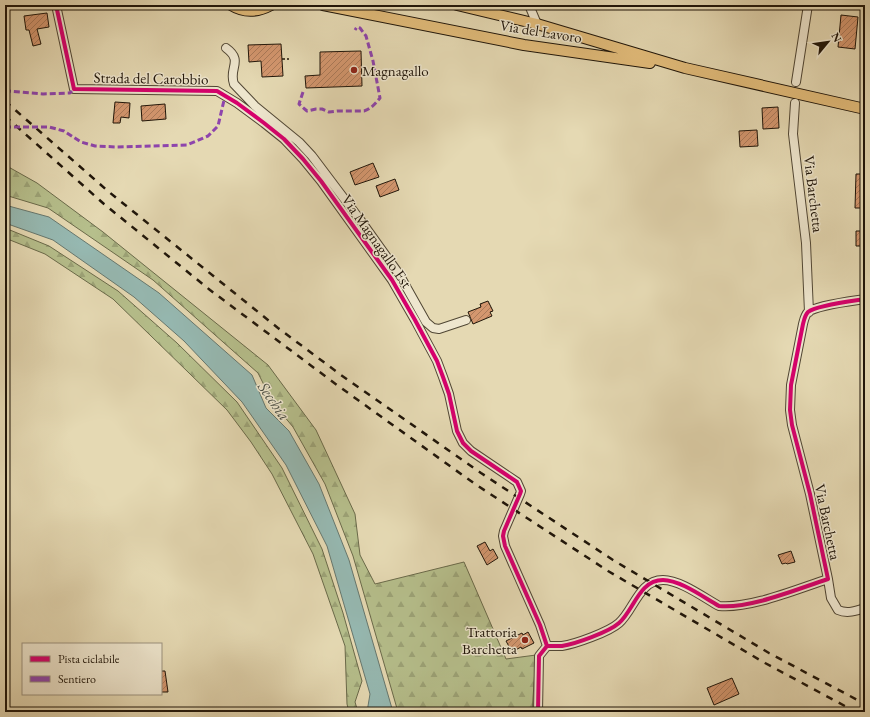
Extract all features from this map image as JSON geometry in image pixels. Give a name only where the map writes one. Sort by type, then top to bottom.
[{"type":"main road","points":[[231,5],[242,10],[250,11],[265,8],[271,5]]},
{"type":"main road","name":"Via del Lavoro","points":[[323,5],[524,45],[684,68]]},
{"type":"main road","name":"Via del Lavoro","points":[[457,5],[537,24],[684,68],[865,109]]},
{"type":"street","name":"Strada del Carobbio","points":[[56,5],[74,89],[217,91]]},
{"type":"street","points":[[529,5],[537,24]]},
{"type":"street","points":[[796,82],[808,5]]},
{"type":"street","points":[[226,48],[235,56],[233,74],[234,84],[255,106],[299,142],[312,156],[399,274],[426,322],[433,328],[439,329],[466,320]]},
{"type":"street","name":"Via Magnagallo Est","points":[[217,91],[264,122],[284,139],[321,181],[392,280],[415,320],[437,361],[449,394],[457,431],[463,443],[471,451],[517,482],[521,491],[503,536],[505,546],[540,625],[546,646]]},
{"type":"street","name":"Via Barchetta","points":[[546,646],[562,646],[605,632],[612,628],[625,617],[636,598],[648,584],[657,581],[672,581],[719,606],[738,606],[778,596],[828,579],[810,494],[792,425],[790,410],[791,385],[805,318],[809,312],[806,243],[794,144],[793,126],[795,103]]},
{"type":"street","points":[[809,312],[818,308],[865,299]]},
{"type":"street","points":[[828,579],[831,598],[838,610],[851,612],[865,608]]},
{"type":"street","points":[[538,712],[539,656],[546,646]]},
{"type":"path","points":[[282,59],[289,58]]},
{"type":"green space","points":[[5,165],[37,183],[103,232],[268,365],[316,430],[355,514],[360,555],[375,584],[464,562],[506,659],[536,655],[532,712],[398,712],[353,556],[325,484],[293,427],[273,403],[258,373],[153,280],[48,208],[5,195]]},
{"type":"green space","points":[[5,228],[49,246],[118,291],[177,343],[237,402],[282,468],[322,549],[343,613],[362,681],[355,702],[358,712],[349,712],[347,704],[345,646],[313,554],[272,474],[251,442],[227,410],[113,299],[45,254],[5,238]]},
{"type":"water","points":[[5,205],[49,217],[159,293],[252,375],[266,408],[289,431],[319,484],[349,560],[393,712],[367,712],[370,694],[327,546],[286,465],[242,402],[184,341],[134,297],[53,240],[5,223]]},
{"type":"building","points":[[47,13],[49,27],[37,29],[41,44],[33,46],[29,30],[26,30],[24,16]]},
{"type":"building","points":[[841,15],[858,17],[855,49],[838,47]]},
{"type":"building","points":[[281,44],[283,76],[262,77],[261,61],[249,62],[248,45]]},
{"type":"building","name":"Magnagallo","points":[[361,51],[362,86],[306,88],[305,76],[320,75],[320,52]]},
{"type":"building","points":[[115,102],[130,103],[129,118],[121,117],[120,123],[113,123]]},
{"type":"building","points":[[165,104],[166,119],[142,121],[141,106]]},
{"type":"building","points":[[778,107],[779,128],[763,129],[762,108]]},
{"type":"building","points":[[757,130],[758,146],[740,147],[739,131]]},
{"type":"building","points":[[373,163],[379,177],[355,185],[350,172]]},
{"type":"building","points":[[856,174],[865,174],[865,208],[855,208]]},
{"type":"building","points":[[395,179],[399,190],[380,197],[376,186]]},
{"type":"building","points":[[856,231],[865,231],[865,246],[856,246]]},
{"type":"building","points":[[488,301],[493,311],[490,312],[492,316],[473,324],[468,312],[481,307],[480,304]]},
{"type":"building","points":[[485,542],[490,551],[493,549],[498,558],[487,565],[477,546]]},
{"type":"building","points":[[791,551],[795,562],[782,564],[778,555]]},
{"type":"building","points":[[528,632],[534,643],[522,649],[521,647],[512,652],[506,641],[522,633],[523,635]]},
{"type":"building","points":[[162,671],[165,671],[168,692],[162,692]]},
{"type":"building","points":[[732,678],[739,694],[714,705],[707,688]]},
{"type":"railway","points":[[5,101],[109,192],[278,328],[341,375],[481,473],[613,560],[769,653],[865,704]]},
{"type":"railway","points":[[5,116],[104,204],[210,290],[337,385],[475,484],[608,571],[765,663],[856,712]]},
{"type":"marked path","points":[[303,92],[299,104],[307,111],[316,109],[322,109],[329,112],[364,111],[371,107],[380,98],[373,61],[366,36],[360,28],[357,27],[355,30]]},
{"type":"marked path","points":[[5,92],[9,91],[43,94],[70,93],[74,89]]},
{"type":"marked path","points":[[5,127],[49,127],[64,131],[81,142],[95,146],[117,147],[187,145],[208,136],[218,126],[225,96]]},
{"type":"cycle path","points":[[56,5],[74,89],[217,91],[237,103],[284,139],[303,159],[321,181],[392,280],[437,361],[449,394],[457,431],[463,443],[471,451],[517,482],[521,491],[503,536],[505,546],[540,625],[547,646],[539,656],[538,712]]},
{"type":"cycle path","points":[[547,646],[562,646],[575,643],[600,634],[619,623],[642,590],[655,581],[663,580],[677,583],[719,606],[731,606],[774,597],[828,579],[810,494],[792,425],[790,410],[791,385],[803,324],[805,316],[808,312],[827,305],[865,299]]},
{"type":"place","name":"Magnagallo","points":[[354,70]]},
{"type":"place","name":"Trattoria Barchetta","points":[[525,640]]},
{"type":"water label","name":"Secchia","points":[[274,401]]}]
